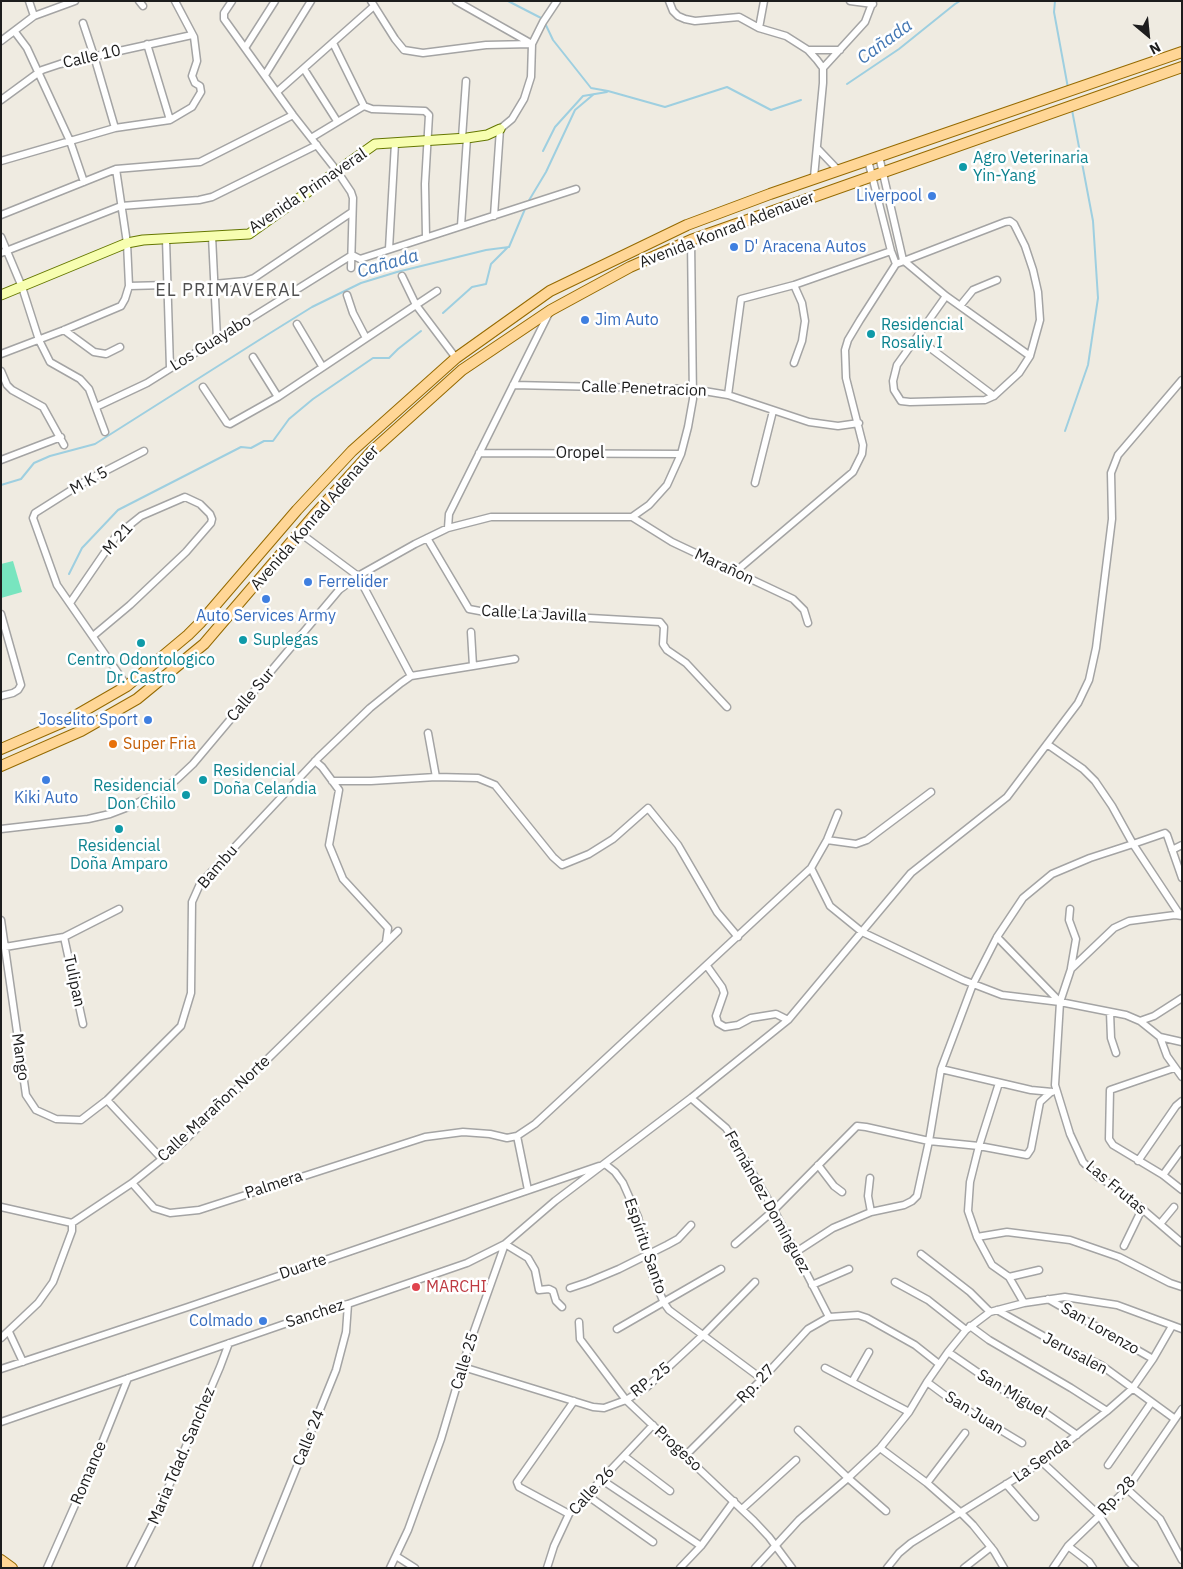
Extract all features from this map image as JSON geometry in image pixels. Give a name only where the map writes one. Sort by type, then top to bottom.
[{"type":"main road","name":"Avenida Konrad Adenauer","points":[[1,749],[68,720],[127,686],[200,623],[352,451],[456,358],[550,291],[688,225],[814,177],[1182,52]]},
{"type":"main road","name":"Avenida Konrad Adenauer","points":[[1,766],[81,731],[137,699],[214,635],[316,513],[371,452],[462,370],[551,310],[630,267],[691,240],[1182,66]]},
{"type":"main road","points":[[200,623],[214,635]]},
{"type":"main road","points":[[1,1560],[12,1568]]},
{"type":"street","points":[[29,1],[34,16]]},
{"type":"street","points":[[1,42],[34,16],[75,1]]},
{"type":"street","points":[[1,161],[115,128],[170,120],[192,107],[200,92],[200,86],[195,83],[192,76],[197,61],[194,36],[175,1]]},
{"type":"street","points":[[232,1],[224,13],[224,19],[351,192],[353,198],[351,268]]},
{"type":"street","points":[[245,48],[275,1]]},
{"type":"street","points":[[265,75],[311,1]]},
{"type":"street","points":[[456,1],[532,44]]},
{"type":"street","points":[[532,44],[556,1]]},
{"type":"street","points":[[669,1],[673,11],[685,19],[695,21],[739,17],[759,28],[786,36],[808,50],[823,68]]},
{"type":"street","points":[[759,28],[764,1]]},
{"type":"street","points":[[814,177],[823,68],[865,22],[873,2],[850,1]]},
{"type":"street","points":[[277,92],[333,43],[372,4],[395,39],[404,50],[410,52],[423,54],[486,46],[532,44]]},
{"type":"street","points":[[83,24],[115,128]]},
{"type":"street","points":[[15,32],[27,48],[70,141],[84,182]]},
{"type":"street","name":"Calle 10","points":[[1,100],[38,73],[60,64],[192,34]]},
{"type":"street","points":[[333,43],[364,106]]},
{"type":"street","points":[[147,44],[170,120]]},
{"type":"street","name":"Avenida Primaveral","points":[[1,295],[127,243],[143,240],[249,234],[375,144],[465,138],[487,135],[500,129],[512,119],[524,99],[532,77],[532,44]]},
{"type":"street","points":[[808,50],[840,50]]},
{"type":"street","points":[[304,69],[337,121]]},
{"type":"street","points":[[461,226],[466,80]]},
{"type":"street","points":[[311,138],[364,106],[426,111],[429,115],[425,184],[426,237]]},
{"type":"street","points":[[1,215],[116,169],[200,162],[293,115]]},
{"type":"street","points":[[494,216],[500,129]]},
{"type":"street","points":[[390,249],[395,143]]},
{"type":"street","points":[[4,252],[121,206],[199,200],[212,197],[317,145]]},
{"type":"street","points":[[816,148],[837,169]]},
{"type":"street","points":[[879,156],[884,173],[900,262]]},
{"type":"street","points":[[868,160],[891,251],[900,262],[1030,356]]},
{"type":"street","points":[[1,354],[121,306],[129,286],[127,243],[116,169]]},
{"type":"street","name":"Los Guayabo","points":[[96,407],[138,388],[352,255],[360,258],[576,189]]},
{"type":"street","points":[[214,284],[245,281],[254,278],[352,212]]},
{"type":"street","points":[[735,572],[853,472],[862,454],[863,445],[846,378],[845,350],[848,340],[860,320],[900,262],[1010,221],[1014,224],[1025,246],[1033,270],[1038,292],[1040,320],[1030,356],[1019,373],[994,396],[985,400],[901,401],[894,390],[894,373],[897,365],[946,296]]},
{"type":"street","points":[[212,236],[217,339]]},
{"type":"street","points":[[1,237],[4,252],[22,287],[40,340],[50,362],[80,379],[89,389],[105,432]]},
{"type":"street","points":[[166,239],[170,368]]},
{"type":"street","points":[[632,517],[649,505],[667,485],[681,454],[693,399],[691,240]]},
{"type":"street","points":[[728,395],[739,301],[743,298],[794,285],[891,251]]},
{"type":"street","points":[[402,276],[416,304],[456,358]]},
{"type":"street","points":[[960,306],[973,290],[997,280]]},
{"type":"street","points":[[129,286],[167,285]]},
{"type":"street","points":[[794,285],[802,302],[804,321],[802,340],[794,363]]},
{"type":"street","points":[[203,387],[228,424],[278,397],[437,291]]},
{"type":"street","points":[[347,295],[353,313],[366,338]]},
{"type":"street","points":[[448,528],[449,514],[551,310]]},
{"type":"street","points":[[297,324],[322,366]]},
{"type":"street","points":[[64,330],[94,352],[106,354],[120,347]]},
{"type":"street","points":[[918,338],[994,396]]},
{"type":"street","points":[[253,357],[278,397]]},
{"type":"street","points":[[1,371],[7,386],[43,407],[64,445]]},
{"type":"street","name":"Sanchez","points":[[1,1422],[467,1263],[505,1244],[555,1201],[691,1098],[788,1020],[911,873],[1007,797],[1078,703],[1088,680],[1094,656],[1112,519],[1111,473],[1118,455],[1182,380]]},
{"type":"street","name":"Calle Penetracion","points":[[513,385],[692,389],[728,395],[810,422],[838,426],[859,424]]},
{"type":"street","points":[[755,483],[773,411]]},
{"type":"street","points":[[1,460],[61,437]]},
{"type":"street","name":"M K 5","points":[[70,603],[52,575],[33,518],[35,513],[84,482],[144,451]]},
{"type":"street","name":"Oropel","points":[[479,453],[681,454]]},
{"type":"street","name":"M 21","points":[[70,603],[116,536],[141,516],[185,497],[200,504],[210,514],[211,523],[186,552],[130,605],[93,636]]},
{"type":"street","name":"Calle Sur","points":[[1,829],[110,814],[147,798],[176,780],[193,764],[339,590],[358,576],[448,528],[491,517],[632,517]]},
{"type":"street","name":"Marañon","points":[[632,517],[672,542],[792,599],[804,610],[808,623]]},
{"type":"street","points":[[300,533],[358,576],[411,676],[515,660]]},
{"type":"street","name":"Calle La Javilla","points":[[428,538],[469,609],[473,611],[660,622],[664,628],[664,644],[667,650],[686,663],[727,707]]},
{"type":"street","points":[[70,603],[127,686]]},
{"type":"street","points":[[1,614],[5,639],[21,685],[13,693],[1,696]]},
{"type":"street","points":[[471,632],[473,666]]},
{"type":"street","name":"Bambu","points":[[56,1119],[81,1120],[107,1100],[181,1026],[191,993],[192,902],[200,884],[315,762],[370,708],[411,676]]},
{"type":"street","points":[[428,733],[436,777]]},
{"type":"street","points":[[1047,744],[1083,768],[1095,781],[1112,806],[1133,844],[1181,916]]},
{"type":"street","points":[[315,762],[322,767],[339,790],[329,845],[343,878],[388,928],[386,942]]},
{"type":"street","points":[[332,781],[372,781],[436,777],[478,778],[495,785],[553,857],[562,865],[588,854],[613,839],[648,808],[678,845],[717,912],[738,937]]},
{"type":"street","points":[[827,840],[856,844],[867,840],[931,792]]},
{"type":"street","points":[[528,1190],[517,1136],[534,1124],[812,868],[827,840],[838,813]]},
{"type":"street","points":[[796,1252],[833,1228],[872,1212],[912,1201],[917,1196],[929,1141],[941,1069],[973,984],[997,937],[1023,898],[1052,874],[1090,858],[1165,833],[1182,878]]},
{"type":"street","points":[[1172,850],[1182,845]]},
{"type":"street","points":[[812,868],[830,906],[862,932],[973,984],[1002,995],[1060,1002],[1126,1015],[1140,1021],[1160,1038],[1182,1042]]},
{"type":"street","points":[[5,947],[64,936],[119,908]]},
{"type":"street","name":"Las Frutas","points":[[1070,908],[1069,920],[1076,939],[1070,969],[1060,1002],[1054,1092],[1083,1162],[1098,1177],[1119,1189],[1182,1243]]},
{"type":"street","points":[[1070,969],[1114,928],[1129,921],[1175,914],[1181,916]]},
{"type":"street","name":"Mango","points":[[1,920],[26,1095],[36,1110],[56,1119]]},
{"type":"street","name":"Calle Marañon Norte","points":[[72,1223],[132,1183],[182,1143],[398,931]]},
{"type":"street","name":"Tulipan","points":[[64,936],[83,1024]]},
{"type":"street","points":[[997,937],[1060,1002]]},
{"type":"street","points":[[707,966],[722,987],[724,994],[716,1016],[718,1023],[725,1027],[738,1025],[751,1018],[776,1014],[788,1020]]},
{"type":"street","points":[[1140,1021],[1162,1012],[1182,998]]},
{"type":"street","points":[[1110,1012],[1111,1038],[1116,1053]]},
{"type":"street","points":[[1160,1038],[1166,1056],[1182,1077]]},
{"type":"street","points":[[1174,1068],[1110,1090],[1109,1139],[1113,1145],[1163,1175],[1182,1190]]},
{"type":"street","points":[[941,1069],[1054,1092]]},
{"type":"street","points":[[1000,1082],[979,1146],[970,1182],[968,1211],[977,1237],[992,1265],[1009,1277],[1024,1303]]},
{"type":"street","points":[[735,1244],[774,1210],[856,1126],[929,1141],[979,1146],[1027,1155],[1031,1149],[1040,1102],[1054,1092]]},
{"type":"street","name":"Fernández Domínguez","points":[[691,1098],[726,1128],[774,1210],[829,1317]]},
{"type":"street","points":[[107,1100],[162,1159]]},
{"type":"street","points":[[1138,1161],[1176,1106],[1182,1101]]},
{"type":"street","name":"Palmera","points":[[132,1183],[154,1208],[170,1213],[199,1210],[425,1137],[463,1132],[490,1134],[506,1138],[517,1136]]},
{"type":"street","points":[[1163,1175],[1182,1149]]},
{"type":"street","name":"Duarte","points":[[1,1369],[605,1164]]},
{"type":"street","name":"Espíritu Santo","points":[[605,1164],[615,1172],[623,1183],[638,1217],[652,1274],[664,1303],[669,1310],[762,1379]]},
{"type":"street","points":[[818,1165],[834,1186],[842,1192]]},
{"type":"street","points":[[870,1178],[868,1196],[872,1212]]},
{"type":"street","points":[[1,1207],[72,1223],[72,1231],[53,1282],[38,1303],[1,1338]]},
{"type":"street","points":[[1160,1224],[1174,1207]]},
{"type":"street","points":[[1124,1246],[1142,1209]]},
{"type":"street","points":[[570,1288],[619,1269],[678,1239],[691,1225]]},
{"type":"street","points":[[977,1237],[1007,1232],[1070,1240],[1119,1257],[1170,1284],[1182,1287]]},
{"type":"street","points":[[505,1244],[528,1258],[535,1270],[539,1290],[549,1289],[553,1291],[556,1300],[562,1307]]},
{"type":"street","name":"Calle 25","points":[[390,1568],[408,1530],[441,1439],[463,1367],[505,1244]]},
{"type":"street","name":"Jerusalen","points":[[921,1254],[993,1311],[1101,1365],[1175,1419]]},
{"type":"street","points":[[617,1329],[722,1269]]},
{"type":"street","points":[[812,1284],[849,1269]]},
{"type":"street","points":[[1009,1277],[1039,1270]]},
{"type":"street","name":"RP. 25","points":[[463,1367],[593,1407],[604,1408],[626,1400],[647,1387],[703,1335],[755,1282]]},
{"type":"street","points":[[895,1282],[928,1300],[968,1328],[1107,1411]]},
{"type":"street","points":[[755,1568],[774,1544],[799,1520],[880,1448],[909,1412],[948,1352],[968,1328],[993,1311],[1024,1303],[1065,1297],[1117,1305],[1182,1329]]},
{"type":"street","name":"San Lorenzo","points":[[1047,1299],[1153,1359]]},
{"type":"street","name":"Calle 24","points":[[256,1568],[336,1370],[346,1332],[348,1304]]},
{"type":"street","points":[[829,1317],[858,1315],[867,1318],[915,1345],[939,1364]]},
{"type":"street","name":"Rp. 27","points":[[686,1455],[762,1379],[808,1329],[829,1317]]},
{"type":"street","name":"Progeso","points":[[579,1322],[580,1339],[626,1400],[769,1536],[792,1568]]},
{"type":"street","name":"La Senda","points":[[887,1568],[899,1553],[911,1543],[1042,1462],[1107,1411],[1132,1389],[1153,1359],[1172,1326]]},
{"type":"street","points":[[8,1332],[24,1362]]},
{"type":"street","name":"Maria Tdad. Sanchez","points":[[130,1568],[154,1523],[229,1343]]},
{"type":"street","points":[[852,1382],[869,1352]]},
{"type":"street","name":"San Miguel","points":[[948,1352],[1009,1394],[1041,1410],[1077,1435]]},
{"type":"street","points":[[826,1368],[909,1412]]},
{"type":"street","name":"Romance","points":[[48,1568],[128,1378]]},
{"type":"street","name":"San Juan","points":[[927,1382],[954,1402],[1022,1442]]},
{"type":"street","points":[[569,1514],[519,1487],[517,1482],[574,1401]]},
{"type":"street","points":[[1108,1465],[1151,1402]]},
{"type":"street","name":"Rp. 28","points":[[1053,1568],[1068,1546],[1127,1489],[1182,1409]]},
{"type":"street","name":"Calle 26","points":[[547,1568],[554,1546],[569,1514],[653,1425]]},
{"type":"street","points":[[798,1430],[886,1511]]},
{"type":"street","points":[[927,1483],[965,1433]]},
{"type":"street","points":[[880,1448],[927,1483],[960,1512],[991,1547],[1004,1568]]},
{"type":"street","points":[[624,1456],[670,1490]]},
{"type":"street","points":[[742,1509],[796,1460]]},
{"type":"street","points":[[1042,1462],[1099,1515],[1129,1562],[1135,1568]]},
{"type":"street","points":[[602,1480],[701,1546]]},
{"type":"street","points":[[1006,1484],[1035,1517]]},
{"type":"street","points":[[1127,1489],[1160,1519],[1182,1560]]},
{"type":"street","points":[[588,1496],[653,1542]]},
{"type":"street","points":[[680,1568],[701,1546],[734,1501]]},
{"type":"street","points":[[1068,1546],[1089,1562],[1093,1568]]},
{"type":"street","points":[[964,1568],[991,1547]]},
{"type":"street","points":[[396,1556],[415,1568]]},
{"type":"green space","points":[[13,561],[22,592],[1,598],[1,564]]},
{"type":"waterway","name":"Cañada","points":[[508,1],[543,19],[553,40],[591,88],[665,107],[727,87],[771,110],[801,100]]},
{"type":"waterway","name":"Cañada","points":[[847,84],[899,49],[960,1]]},
{"type":"waterway","points":[[1055,1],[1054,12],[1068,88]]},
{"type":"waterway","points":[[543,151],[555,127],[583,96],[607,92]]},
{"type":"waterway","name":"Cañada","points":[[528,202],[546,172],[575,110],[594,94]]},
{"type":"waterway","points":[[1065,431],[1088,365],[1098,298],[1093,221],[1072,110]]},
{"type":"waterway","name":"Cañada","points":[[1,485],[21,479],[34,463],[50,456],[95,444],[312,307],[361,283],[486,250],[509,247],[525,209]]},
{"type":"waterway","points":[[443,313],[472,287],[486,284],[491,264],[508,247]]},
{"type":"waterway","points":[[69,574],[82,548],[118,510],[241,447],[251,448],[264,441],[273,441],[289,419],[313,399],[373,358],[389,358],[421,331]]},
{"type":"place","name":"Agro Veterinaria Yin-Yang","points":[[963,167]]},
{"type":"place","name":"Liverpool","points":[[932,196]]},
{"type":"place","name":"D' Aracena Autos","points":[[734,247]]},
{"type":"place","name":"Jim Auto","points":[[585,320]]},
{"type":"place","name":"Residencial Rosaliy I","points":[[871,334]]},
{"type":"place","name":"Ferrelider","points":[[308,582]]},
{"type":"place","name":"Auto Services Army","points":[[266,599]]},
{"type":"place","name":"Suplegas","points":[[243,640]]},
{"type":"place","name":"Centro Odontologico Dr. Castro","points":[[141,643]]},
{"type":"place","name":"Joselito Sport","points":[[148,720]]},
{"type":"place","name":"Super Fria","points":[[113,744]]},
{"type":"place","name":"Kiki Auto","points":[[46,780]]},
{"type":"place","name":"Residencial Doña Celandia","points":[[203,780]]},
{"type":"place","name":"Residencial Don Chilo","points":[[186,795]]},
{"type":"place","name":"Residencial Doña Amparo","points":[[119,829]]},
{"type":"place","name":"MARCHI","points":[[416,1287]]},
{"type":"place","name":"Colmado","points":[[263,1321]]},
{"type":"district","name":"EL PRIMAVERAL","points":[[228,291]]}]
